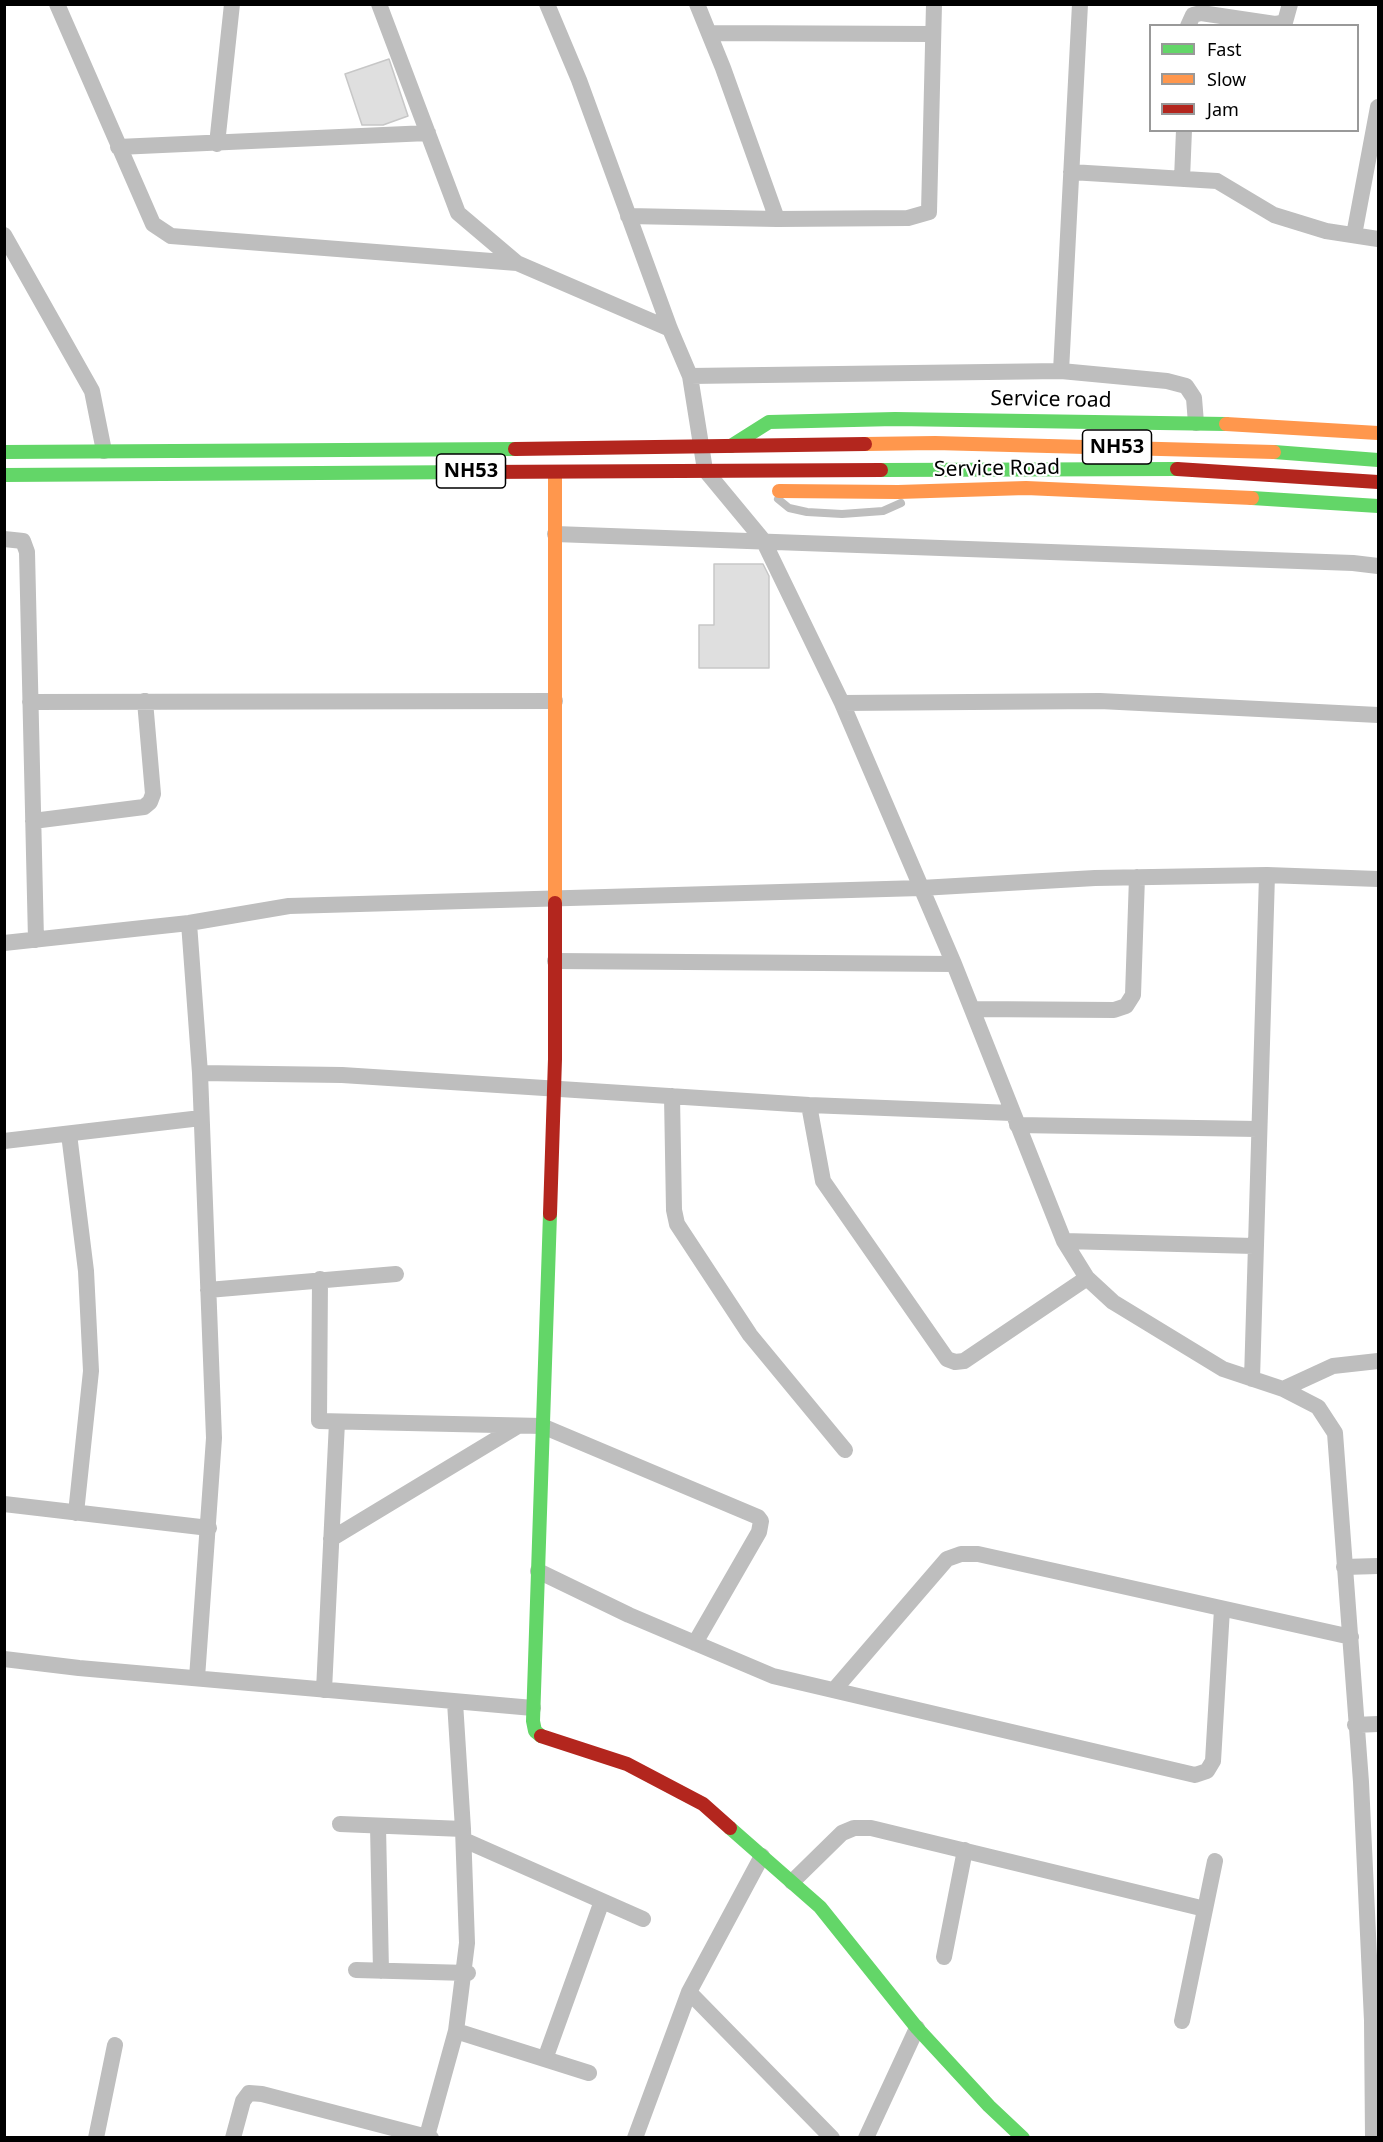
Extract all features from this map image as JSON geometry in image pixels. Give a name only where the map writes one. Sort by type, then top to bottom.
[{"type":"main road","name":"Service road","points":[[730,446],[769,422],[906,419],[1196,423],[1378,433]]},
{"type":"main road","name":"NH53","points":[[4,452],[935,443],[1187,449],[1314,454],[1378,460]]},
{"type":"main road","name":"NH53","points":[[4,475],[1129,468],[1236,471],[1378,482]]},
{"type":"main road","name":"Service Road","points":[[729,471],[761,487],[925,491],[1026,488],[1303,500],[1378,507]]},
{"type":"main road","points":[[555,472],[554,1090],[533,1708],[535,1731],[541,1736],[627,1764],[703,1804],[820,1907],[917,2028],[989,2106],[1023,2138]]},
{"type":"street","points":[[57,4],[153,224],[171,236],[517,263]]},
{"type":"street","points":[[217,144],[232,4]]},
{"type":"street","points":[[379,4],[458,213],[517,263],[670,329]]},
{"type":"street","points":[[548,4],[579,80],[670,329],[690,376],[703,446],[705,470],[763,540],[842,703],[954,964],[1064,1240],[1087,1278],[1113,1302],[1223,1369],[1283,1389],[1318,1407],[1335,1433],[1375,1999],[1373,2138]]},
{"type":"street","points":[[697,4],[777,219]]},
{"type":"street","points":[[628,216],[777,219],[908,218],[929,212],[934,4]]},
{"type":"street","points":[[1061,371],[1080,4]]},
{"type":"street","points":[[1189,24],[1193,15],[1201,13],[1275,24],[1285,22],[1290,4]]},
{"type":"street","points":[[709,33],[932,34]]},
{"type":"street","points":[[1354,235],[1378,107]]},
{"type":"street","points":[[1182,179],[1184,132]]},
{"type":"street","points":[[118,147],[428,133]]},
{"type":"street","points":[[1071,172],[1217,181],[1274,215],[1326,231],[1378,239]]},
{"type":"street","points":[[4,235],[92,391],[104,451]]},
{"type":"street","points":[[690,376],[1061,371],[1167,381],[1186,386],[1194,398],[1196,423]]},
{"type":"street","points":[[555,534],[763,540],[1378,566]]},
{"type":"street","points":[[4,538],[23,541],[27,552],[36,940]]},
{"type":"street","points":[[33,821],[144,807],[150,802],[153,794],[145,701]]},
{"type":"street","points":[[30,702],[555,701]]},
{"type":"street","points":[[842,703],[1100,701],[1378,715]]},
{"type":"street","points":[[4,943],[189,923],[289,906],[921,888],[1137,877],[1267,875],[1378,879]]},
{"type":"street","points":[[1252,1379],[1257,1129],[1264,1037],[1267,875]]},
{"type":"street","points":[[972,1009],[1113,1010],[1126,1006],[1133,995],[1137,877]]},
{"type":"street","points":[[189,923],[200,1072],[214,1438],[197,1678]]},
{"type":"street","points":[[555,961],[954,964]]},
{"type":"street","points":[[200,1072],[342,1075],[1015,1119],[1257,1129]]},
{"type":"street","points":[[672,1096],[674,1210],[677,1224],[750,1335],[845,1450]]},
{"type":"street","points":[[809,1105],[823,1181],[947,1359],[954,1362],[964,1361],[1087,1278]]},
{"type":"street","points":[[4,1141],[201,1118]]},
{"type":"street","points":[[69,1134],[86,1271],[91,1371],[76,1513]]},
{"type":"street","points":[[1064,1240],[1254,1246]]},
{"type":"street","points":[[208,1290],[396,1274]]},
{"type":"street","points":[[320,1279],[319,1421],[542,1426],[758,1517],[761,1521],[759,1532],[695,1643]]},
{"type":"street","points":[[1283,1389],[1333,1366],[1378,1361]]},
{"type":"street","points":[[324,1690],[337,1422]]},
{"type":"street","points":[[331,1539],[519,1426]]},
{"type":"street","points":[[4,1504],[209,1528]]},
{"type":"street","points":[[834,1690],[947,1559],[961,1554],[978,1554],[1351,1637]]},
{"type":"street","points":[[1344,1567],[1378,1566]]},
{"type":"street","points":[[538,1570],[695,1643],[773,1676],[1195,1775],[1207,1771],[1213,1761],[1222,1609]]},
{"type":"street","points":[[4,1659],[533,1708]]},
{"type":"street","points":[[233,2138],[243,2101],[249,2093],[262,2094],[429,2137],[456,2031],[466,1973],[464,1835],[454,1702]]},
{"type":"street","points":[[1355,1725],[1378,1724]]},
{"type":"street","points":[[340,1824],[464,1835],[643,1919]]},
{"type":"street","points":[[378,1826],[381,1971]]},
{"type":"street","points":[[792,1882],[842,1833],[854,1828],[871,1828],[1205,1909]]},
{"type":"street","points":[[944,1957],[965,1851]]},
{"type":"street","points":[[635,2138],[689,1992],[762,1856]]},
{"type":"street","points":[[1182,2021],[1215,1861]]},
{"type":"street","points":[[545,2059],[602,1901]]},
{"type":"street","points":[[356,1970],[466,1973]]},
{"type":"street","points":[[689,1992],[832,2138]]},
{"type":"street","points":[[866,2138],[917,2028]]},
{"type":"street","points":[[456,2031],[589,2073]]},
{"type":"street","points":[[96,2138],[115,2045]]},
{"type":"lane","points":[[761,487],[789,508],[807,512],[842,514],[883,511],[925,491]]},
{"type":"building","points":[[389,59],[408,116],[383,125],[362,125],[345,74]]},
{"type":"building","points":[[714,564],[763,564],[769,576],[769,668],[699,668],[699,625],[714,625]]},
{"type":"traffic: fast","points":[[731,446],[769,422],[895,419],[1226,424]]},
{"type":"traffic: fast","points":[[4,452],[515,449]]},
{"type":"traffic: fast","points":[[1274,452],[1378,460]]},
{"type":"traffic: fast","points":[[881,470],[1177,469]]},
{"type":"traffic: fast","points":[[4,475],[478,472]]},
{"type":"traffic: fast","points":[[1252,498],[1378,506]]},
{"type":"traffic: fast","points":[[541,1736],[535,1731],[533,1721],[550,1214]]},
{"type":"traffic: fast","points":[[730,1828],[820,1907],[917,2028],[989,2106],[1023,2138]]},
{"type":"traffic: slow","points":[[1226,424],[1378,433]]},
{"type":"traffic: slow","points":[[865,444],[935,443],[1274,452]]},
{"type":"traffic: slow","points":[[555,472],[555,903]]},
{"type":"traffic: slow","points":[[779,491],[898,492],[1026,488],[1252,498]]},
{"type":"traffic: jam","points":[[515,449],[865,444]]},
{"type":"traffic: jam","points":[[1177,469],[1378,482]]},
{"type":"traffic: jam","points":[[478,472],[881,470]]},
{"type":"traffic: jam","points":[[550,1214],[555,1059],[555,903]]},
{"type":"traffic: jam","points":[[541,1736],[627,1764],[703,1804],[730,1828]]}]
